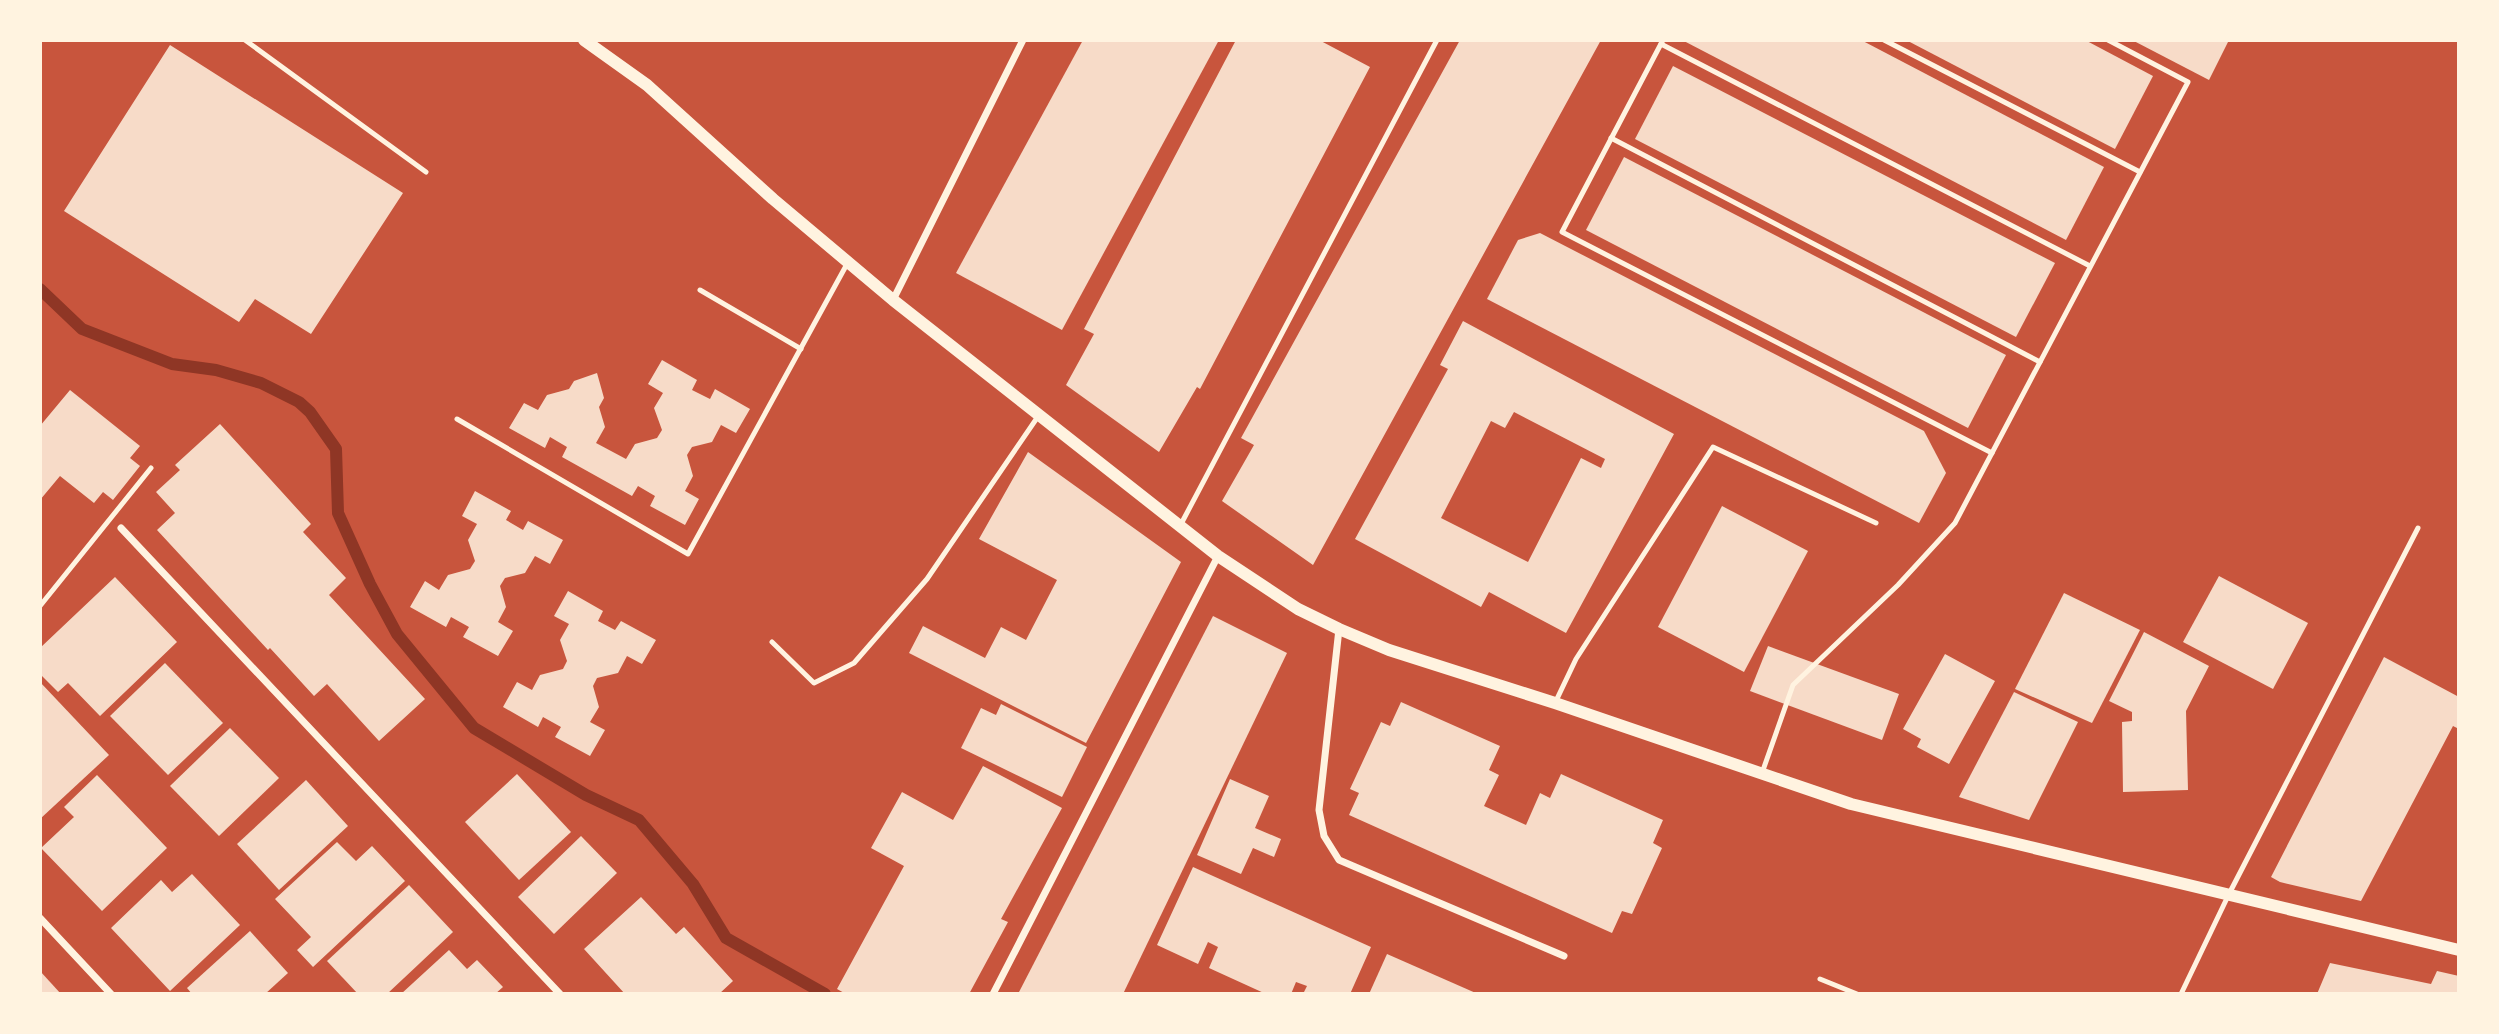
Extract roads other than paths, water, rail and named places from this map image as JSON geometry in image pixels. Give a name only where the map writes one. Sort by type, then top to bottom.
[{"type":"street","points":[[584,40],[647,85],[773,199],[893,300],[1218,556],[1298,609],[1339,629],[1390,650],[1851,804],[2459,950]]},
{"type":"street","points":[[893,300],[1023,40]]},
{"type":"street","points":[[121,528],[560,994]]},
{"type":"street","points":[[993,994],[1218,556]]},
{"type":"street","points":[[1339,629],[1319,810],[1324,836],[1339,860],[1564,956]]},
{"type":"street","points":[[40,918],[111,994]]},
{"type":"lane","points":[[246,40],[426,172]]},
{"type":"lane","points":[[1180,526],[1437,40]]},
{"type":"lane","points":[[1884,40],[2140,172]]},
{"type":"lane","points":[[1762,773],[1793,685],[1898,585],[1955,523],[2189,82],[2108,40]]},
{"type":"lane","points":[[1992,453],[1562,232],[1611,138],[1662,42],[2090,266]]},
{"type":"lane","points":[[1611,138],[2040,362]]},
{"type":"lane","points":[[457,419],[688,554],[848,262]]},
{"type":"lane","points":[[700,290],[801,349]]},
{"type":"lane","points":[[772,642],[814,683],[854,663],[927,579],[1039,415]]},
{"type":"lane","points":[[1555,703],[1576,659],[1713,447],[1876,523]]},
{"type":"lane","points":[[40,606],[151,468]]},
{"type":"lane","points":[[111,518],[121,528]]},
{"type":"lane","points":[[2181,994],[2229,894],[2418,528]]},
{"type":"lane","points":[[1820,979],[1857,994]]},
{"type":"waterway","points":[[40,289],[82,329],[172,364],[216,370],[261,383],[299,402],[310,412],[336,449],[338,513],[370,584],[397,634],[474,728],[586,795],[639,820],[693,884],[726,938],[825,994]]}]
